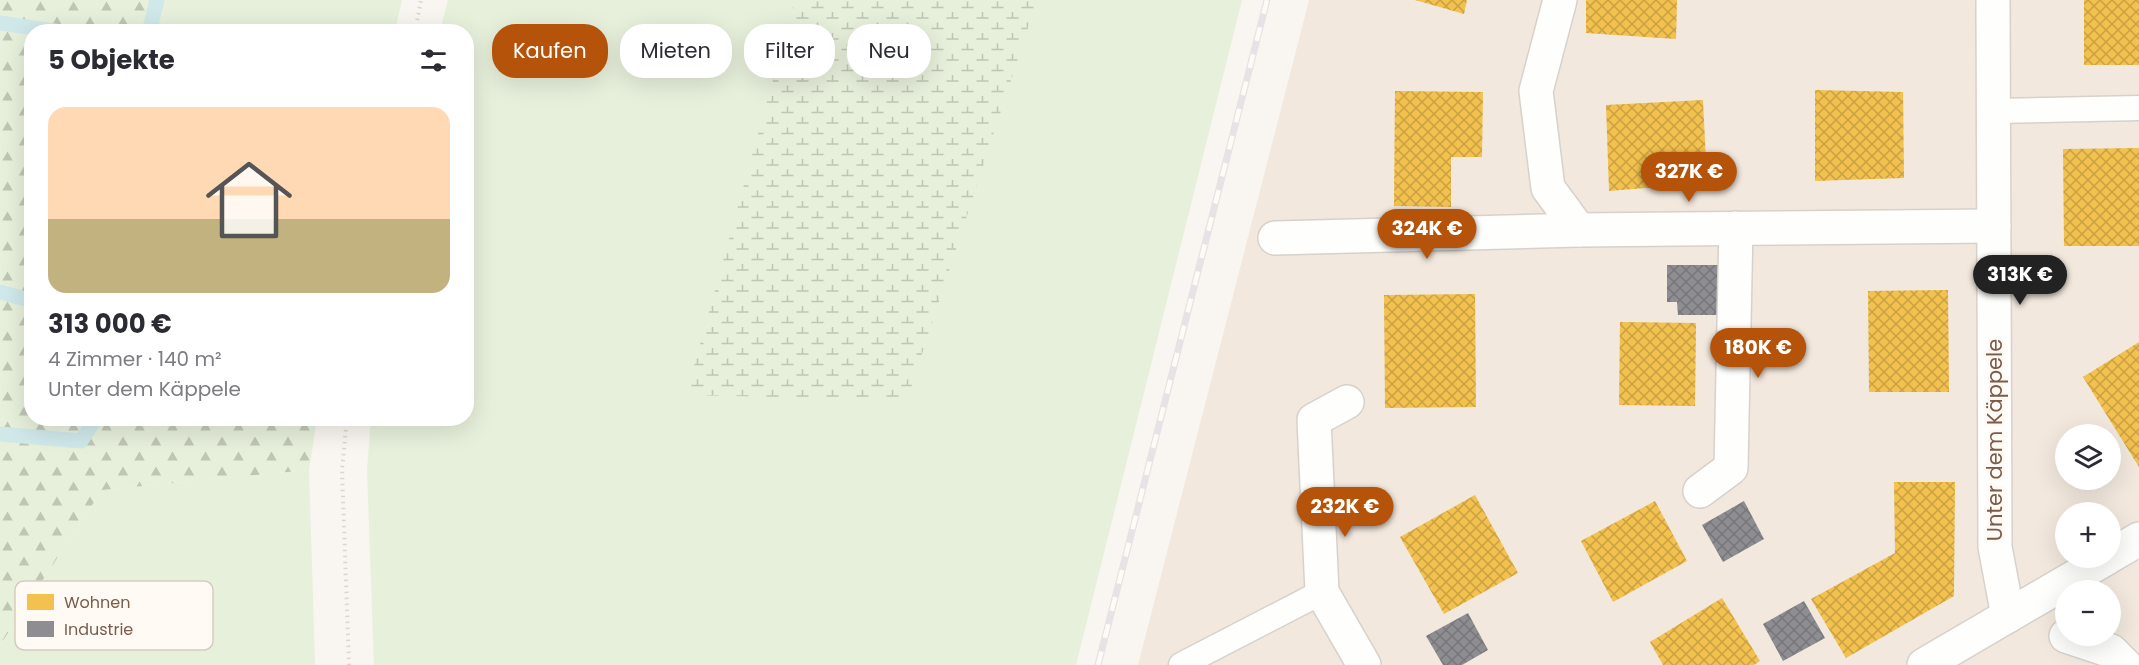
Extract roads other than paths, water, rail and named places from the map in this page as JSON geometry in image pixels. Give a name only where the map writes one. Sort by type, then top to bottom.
[{"type":"street","points":[[1560,0],[1536,91],[1548,188],[1579,230]]},
{"type":"street","name":"Unter dem Käppele","points":[[1993,0],[1995,547],[2008,616]]},
{"type":"street","points":[[1275,238],[1579,230],[1994,226]]},
{"type":"street","points":[[1700,491],[1731,468],[1736,228]]},
{"type":"street","points":[[1347,402],[1314,420],[1322,592],[1364,665]]},
{"type":"street","points":[[2121,550],[2139,539]]},
{"type":"street","points":[[1924,665],[2089,568]]},
{"type":"street","points":[[2008,616],[2055,632]]},
{"type":"street","points":[[2096,646],[2111,651],[2125,665]]},
{"type":"lane","points":[[1994,111],[2139,108]]},
{"type":"lane","points":[[1180,665],[1322,592]]},
{"type":"waterway","points":[[151,24],[157,0]]},
{"type":"waterway","points":[[0,23],[24,27]]},
{"type":"waterway","points":[[0,292],[24,299]]},
{"type":"waterway","points":[[0,434],[81,441],[91,426]]},
{"type":"railway","points":[[1098,665],[1267,0]]}]
